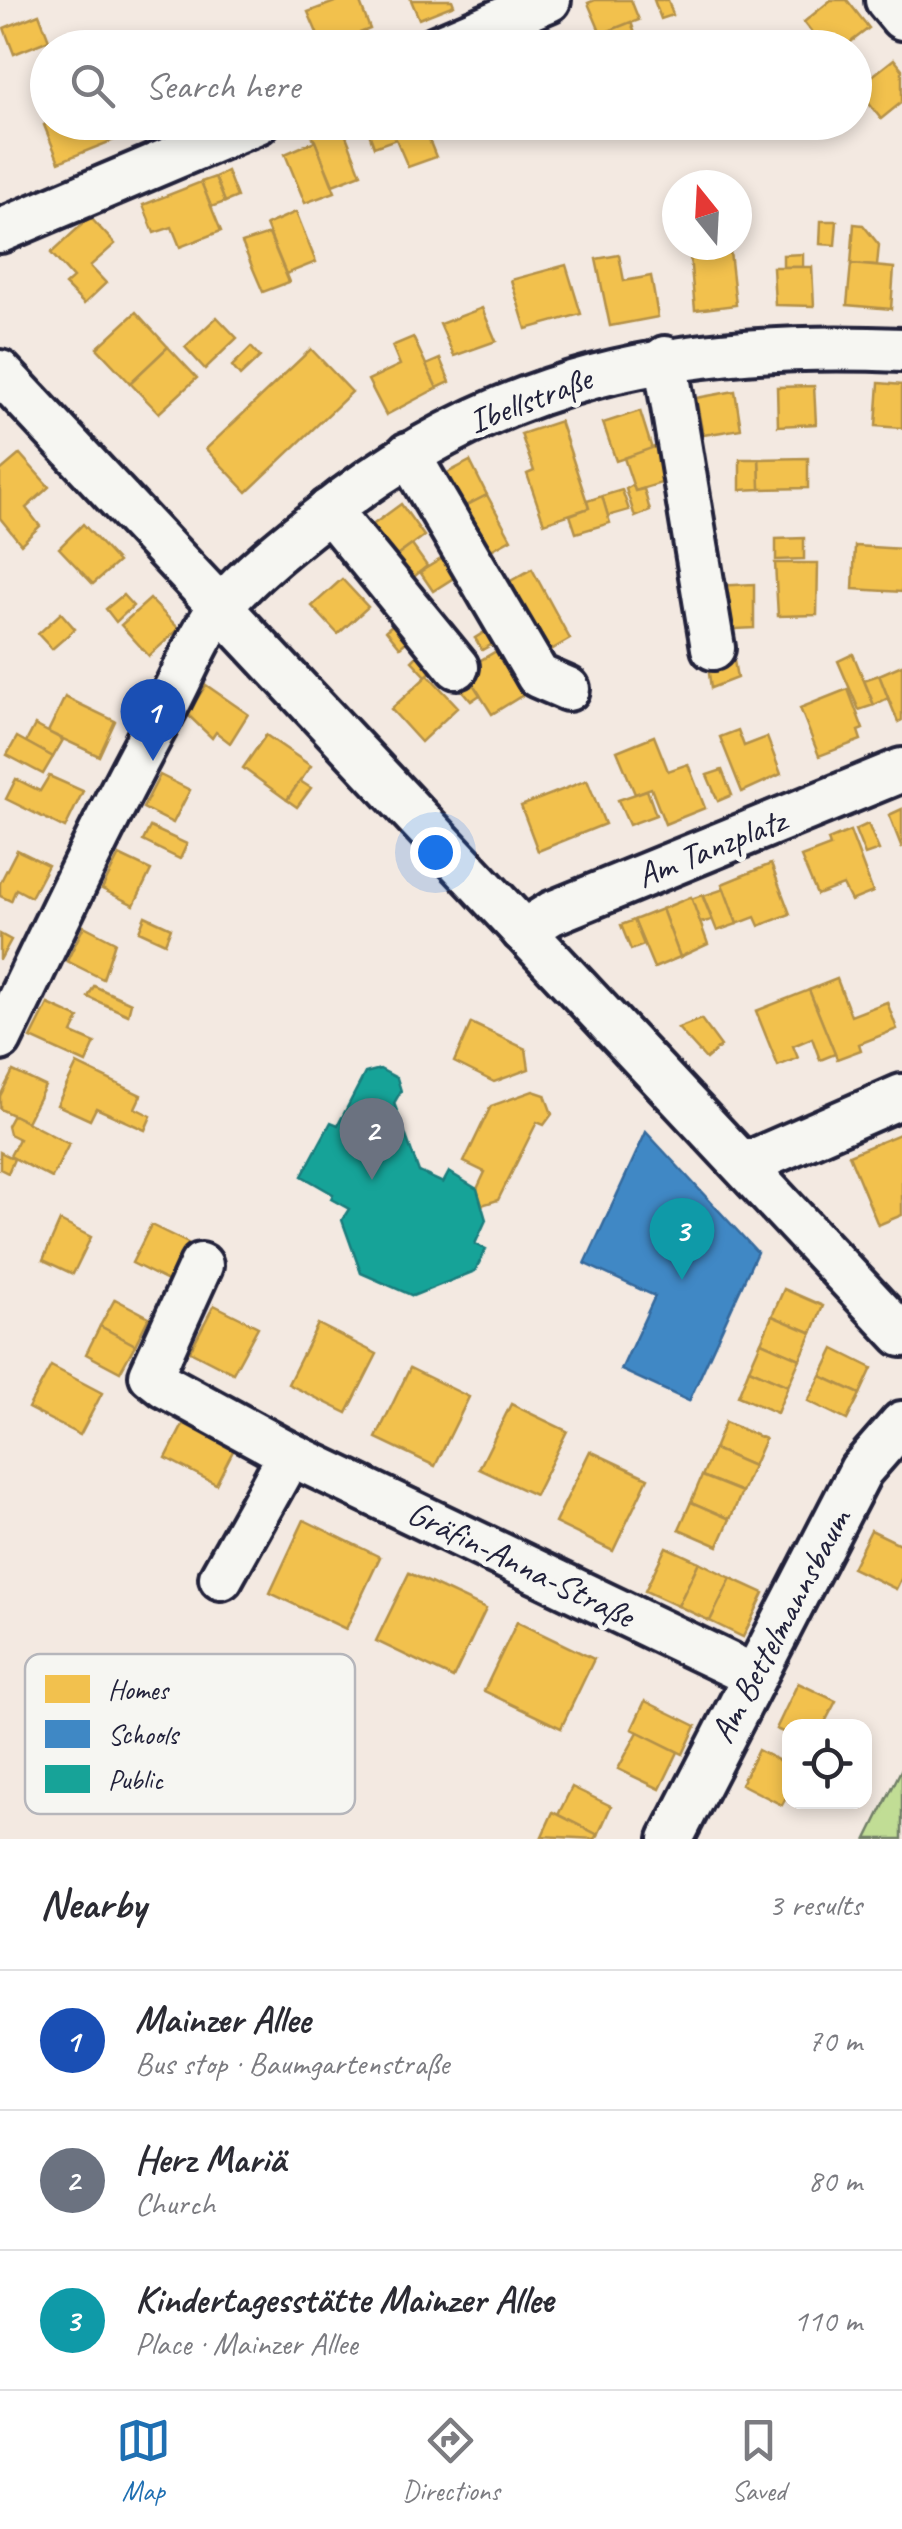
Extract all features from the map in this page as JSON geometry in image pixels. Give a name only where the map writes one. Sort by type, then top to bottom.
[{"type":"street","points":[[478,30],[549,0]]},
{"type":"street","points":[[887,0],[902,18]]},
{"type":"street","points":[[0,231],[215,140]]},
{"type":"street","name":"Ibellstraße","points":[[0,1039],[142,751],[219,610],[329,510],[399,460],[532,394],[665,358],[741,349],[902,350]]},
{"type":"street","points":[[665,358],[713,648]]},
{"type":"street","points":[[4,384],[902,1335]]},
{"type":"street","points":[[399,460],[440,548]]},
{"type":"street","points":[[399,460],[538,676],[568,689]]},
{"type":"street","points":[[329,510],[457,666]]},
{"type":"street","name":"Am Tanzplatz","points":[[524,931],[552,913],[902,770]]},
{"type":"street","points":[[744,1165],[902,1096]]},
{"type":"street","name":"Gräfin-Anna-Straße","points":[[201,1265],[152,1376],[165,1386],[290,1454],[752,1675]]},
{"type":"street","name":"Am Bettelmannsbaum","points":[[672,1839],[752,1675],[861,1470],[902,1423]]},
{"type":"street","points":[[221,1578],[290,1454]]},
{"type":"green space","points":[[902,1768],[902,1839],[867,1839]]},
{"type":"building: Homes","points":[[340,0],[359,0],[370,29],[316,30],[308,12]]},
{"type":"building: Homes","points":[[411,0],[452,0],[454,5],[419,19]]},
{"type":"building: Homes","points":[[631,0],[639,20],[612,30],[599,30],[588,3]]},
{"type":"building: Homes","points":[[654,0],[668,0],[673,15],[661,19]]},
{"type":"building: Homes","points":[[831,0],[847,0],[869,28],[810,30],[804,22]]},
{"type":"building: Homes","points":[[39,14],[45,30],[30,30],[30,48],[14,54],[4,28]]},
{"type":"building: Homes","points":[[631,22],[634,30],[611,30]]},
{"type":"building: Homes","points":[[894,59],[902,69],[902,102],[881,119],[872,107],[872,76]]},
{"type":"building: Homes","points":[[50,140],[114,140],[59,162]]},
{"type":"building: Homes","points":[[314,140],[348,140],[361,174],[333,185]]},
{"type":"building: Homes","points":[[371,140],[393,140],[374,147]]},
{"type":"building: Homes","points":[[396,140],[429,140],[436,157],[408,167]]},
{"type":"building: Homes","points":[[315,141],[335,192],[305,203],[285,154]]},
{"type":"building: Homes","points":[[227,171],[237,197],[225,202],[215,177]]},
{"type":"building: Homes","points":[[215,177],[225,202],[211,207],[201,182]]},
{"type":"building: Homes","points":[[201,182],[221,231],[180,247],[172,227],[154,233],[143,205]]},
{"type":"building: Homes","points":[[296,212],[316,262],[286,274],[266,225]]},
{"type":"building: Homes","points":[[90,217],[115,244],[90,266],[106,283],[84,304],[65,285],[73,278],[51,253]]},
{"type":"building: Homes","points":[[821,221],[837,221],[835,245],[820,244]]},
{"type":"building: Homes","points":[[854,224],[863,225],[879,245],[877,266],[851,264]]},
{"type":"building: Homes","points":[[269,234],[289,282],[263,292],[242,243]]},
{"type":"building: Homes","points":[[803,254],[803,267],[783,267],[783,255]]},
{"type":"building: Homes","points":[[619,255],[624,281],[651,276],[658,317],[610,326],[596,259]]},
{"type":"building: Homes","points":[[690,260],[731,260],[736,305],[695,310]]},
{"type":"building: Homes","points":[[851,264],[894,268],[891,309],[847,305]]},
{"type":"building: Homes","points":[[566,265],[581,314],[526,329],[511,280]]},
{"type":"building: Homes","points":[[773,267],[812,267],[814,306],[775,305]]},
{"type":"building: Homes","points":[[482,308],[496,341],[454,356],[440,324]]},
{"type":"building: Homes","points":[[136,312],[168,347],[130,383],[97,348]]},
{"type":"building: Homes","points":[[217,317],[237,338],[205,369],[185,347]]},
{"type":"building: Homes","points":[[413,337],[437,388],[386,415],[368,380],[400,365],[392,346]]},
{"type":"building: Homes","points":[[168,347],[197,378],[159,413],[130,383]]},
{"type":"building: Homes","points":[[251,347],[260,357],[240,376],[232,366]]},
{"type":"building: Homes","points":[[311,349],[352,392],[247,492],[206,449]]},
{"type":"building: Homes","points":[[440,359],[450,382],[437,388],[426,365]]},
{"type":"building: Homes","points":[[879,383],[902,385],[902,428],[876,426]]},
{"type":"building: Homes","points":[[814,386],[816,424],[778,426],[777,387]]},
{"type":"building: Homes","points":[[735,391],[741,429],[703,435],[696,398]]},
{"type":"building: Homes","points":[[640,411],[652,449],[616,461],[603,423]]},
{"type":"building: Homes","points":[[560,421],[589,508],[544,523],[527,474],[534,471],[521,434]]},
{"type":"building: Homes","points":[[657,446],[668,481],[635,491],[624,458]]},
{"type":"building: Homes","points":[[20,454],[49,487],[26,508],[40,526],[21,544],[0,518],[0,471]]},
{"type":"building: Homes","points":[[808,458],[808,488],[760,489],[759,459]]},
{"type":"building: Homes","points":[[740,459],[759,459],[760,489],[740,490]]},
{"type":"building: Homes","points":[[470,461],[487,495],[454,512],[436,479]]},
{"type":"building: Homes","points":[[633,485],[635,491],[644,489],[650,511],[635,517],[626,489]]},
{"type":"building: Homes","points":[[622,490],[629,510],[608,516],[602,496]]},
{"type":"building: Homes","points":[[487,495],[511,539],[478,557],[454,512]]},
{"type":"building: Homes","points":[[602,496],[610,523],[576,533],[570,515],[589,508],[587,501]]},
{"type":"building: Homes","points":[[401,504],[424,536],[394,558],[371,526]]},
{"type":"building: Homes","points":[[83,524],[118,562],[93,584],[59,548]]},
{"type":"building: Homes","points":[[804,538],[804,559],[776,560],[776,539]]},
{"type":"building: Homes","points":[[412,545],[427,566],[409,581],[394,558]]},
{"type":"building: Homes","points":[[855,546],[902,549],[902,592],[853,589]]},
{"type":"building: Homes","points":[[454,551],[466,570],[433,591],[420,572]]},
{"type":"building: Homes","points":[[775,563],[818,563],[817,615],[778,616]]},
{"type":"building: Homes","points":[[532,569],[570,639],[537,658],[498,588]]},
{"type":"building: Homes","points":[[342,579],[368,607],[338,634],[312,606]]},
{"type":"building: Homes","points":[[754,584],[754,628],[717,630],[714,586]]},
{"type":"building: Homes","points":[[123,595],[133,606],[116,622],[106,609]]},
{"type":"building: Homes","points":[[150,599],[179,629],[149,656],[121,625]]},
{"type":"building: Homes","points":[[61,613],[75,629],[52,649],[38,634]]},
{"type":"building: Homes","points":[[402,617],[416,634],[400,647],[386,630]]},
{"type":"building: Homes","points":[[499,623],[498,650],[491,645],[482,650],[475,638]]},
{"type":"building: Homes","points":[[426,647],[446,671],[439,679],[432,671],[426,676],[412,661]]},
{"type":"building: Homes","points":[[498,650],[526,693],[492,714],[464,670]]},
{"type":"building: Homes","points":[[853,654],[874,705],[859,710],[838,661]]},
{"type":"building: Homes","points":[[733,655],[737,678],[711,688],[707,659]]},
{"type":"building: Homes","points":[[902,665],[902,720],[898,722],[879,675]]},
{"type":"building: Homes","points":[[466,673],[480,695],[471,701],[453,680]]},
{"type":"building: Homes","points":[[428,675],[458,707],[421,742],[391,709]]},
{"type":"building: Homes","points":[[879,675],[888,698],[874,705],[864,680]]},
{"type":"building: Homes","points":[[206,685],[248,714],[230,743],[216,732],[212,738],[187,714]]},
{"type":"building: Homes","points":[[848,689],[863,729],[858,731],[861,740],[819,756],[800,708]]},
{"type":"building: Homes","points":[[65,697],[115,721],[99,756],[48,732]]},
{"type":"building: Homes","points":[[35,725],[63,740],[53,757],[26,742]]},
{"type":"building: Homes","points":[[738,730],[744,746],[767,737],[781,774],[742,792],[720,737]]},
{"type":"building: Homes","points":[[266,735],[311,766],[287,800],[243,768]]},
{"type":"building: Homes","points":[[654,736],[668,771],[688,764],[705,808],[665,824],[651,788],[635,794],[617,751]]},
{"type":"building: Homes","points":[[17,737],[53,757],[43,774],[7,755]]},
{"type":"building: Homes","points":[[722,770],[732,795],[718,801],[707,775]]},
{"type":"building: Homes","points":[[160,775],[190,790],[173,823],[143,808]]},
{"type":"building: Homes","points":[[49,776],[83,791],[65,828],[6,799],[16,779],[40,791]]},
{"type":"building: Homes","points":[[587,780],[605,824],[538,851],[521,806]]},
{"type":"building: Homes","points":[[300,781],[311,788],[297,807],[287,800]]},
{"type":"building: Homes","points":[[647,790],[656,815],[629,825],[618,800]]},
{"type":"building: Homes","points":[[902,809],[902,848],[889,815]]},
{"type":"building: Homes","points":[[868,824],[879,850],[865,855],[855,830]]},
{"type":"building: Homes","points":[[150,827],[187,844],[180,859],[143,841]]},
{"type":"building: Homes","points":[[850,831],[873,892],[851,901],[843,885],[817,895],[801,857],[830,846],[828,840]]},
{"type":"building: Homes","points":[[17,850],[48,865],[31,897],[16,889],[11,901],[0,896],[0,883]]},
{"type":"building: Homes","points":[[119,855],[151,870],[134,905],[102,889]]},
{"type":"building: Homes","points":[[771,864],[790,914],[759,926],[755,917],[737,924],[722,884]]},
{"type":"building: Homes","points":[[724,889],[737,924],[717,931],[703,896]]},
{"type":"building: Homes","points":[[702,895],[712,920],[700,923],[691,899]]},
{"type":"building: Homes","points":[[691,897],[708,944],[680,957],[662,909]]},
{"type":"building: Homes","points":[[662,909],[680,957],[654,968],[634,920]]},
{"type":"building: Homes","points":[[145,916],[171,928],[165,943],[139,931]]},
{"type":"building: Homes","points":[[634,920],[644,945],[631,950],[621,925]]},
{"type":"building: Homes","points":[[84,926],[115,942],[103,979],[67,961]]},
{"type":"building: Homes","points":[[0,934],[11,940],[0,960]]},
{"type":"building: Homes","points":[[837,979],[851,1016],[887,1002],[897,1029],[859,1044],[861,1050],[837,1059],[809,990]]},
{"type":"building: Homes","points":[[94,986],[131,1003],[128,1015],[88,997]]},
{"type":"building: Homes","points":[[809,990],[835,1054],[820,1060],[812,1038],[793,1046],[798,1058],[778,1066],[756,1011]]},
{"type":"building: Homes","points":[[48,1004],[79,1018],[72,1033],[95,1043],[86,1063],[31,1038]]},
{"type":"building: Homes","points":[[701,1019],[721,1046],[706,1059],[678,1028]]},
{"type":"building: Homes","points":[[471,1023],[526,1049],[529,1069],[494,1082],[454,1062]]},
{"type":"building: Homes","points":[[77,1064],[141,1095],[135,1108],[151,1116],[145,1130],[96,1108],[90,1120],[57,1105]]},
{"type":"building: Homes","points":[[13,1071],[45,1086],[27,1122],[0,1109],[0,1096]]},
{"type":"building: Homes","points":[[533,1091],[545,1095],[552,1114],[544,1125],[537,1122],[498,1200],[482,1205],[477,1189],[485,1172],[464,1162],[491,1106]]},
{"type":"building: Homes","points":[[13,1115],[69,1144],[52,1178],[10,1156],[19,1139],[9,1134],[7,1126]]},
{"type":"building: Homes","points":[[902,1133],[902,1215],[878,1225],[849,1155]]},
{"type":"building: Homes","points":[[0,1152],[14,1159],[8,1173],[0,1169]]},
{"type":"building: Homes","points":[[60,1221],[91,1237],[73,1274],[43,1260]]},
{"type":"building: Homes","points":[[151,1225],[194,1246],[174,1284],[132,1263]]},
{"type":"building: Homes","points":[[784,1289],[823,1306],[812,1333],[772,1316]]},
{"type":"building: Homes","points":[[115,1299],[149,1317],[135,1345],[100,1326]]},
{"type":"building: Homes","points":[[214,1305],[258,1327],[233,1373],[190,1351]]},
{"type":"building: Homes","points":[[772,1316],[812,1333],[800,1359],[761,1342]]},
{"type":"building: Homes","points":[[318,1324],[377,1354],[347,1413],[288,1384]]},
{"type":"building: Homes","points":[[100,1326],[135,1345],[120,1372],[86,1354]]},
{"type":"building: Homes","points":[[761,1342],[800,1359],[788,1386],[749,1369]]},
{"type":"building: Homes","points":[[834,1349],[872,1368],[860,1394],[821,1376]]},
{"type":"building: Homes","points":[[51,1366],[102,1393],[80,1435],[28,1408]]},
{"type":"building: Homes","points":[[410,1368],[469,1397],[435,1466],[376,1438]]},
{"type":"building: Homes","points":[[749,1369],[788,1386],[777,1413],[738,1396]]},
{"type":"building: Homes","points":[[821,1376],[860,1394],[847,1420],[808,1401]]},
{"type":"building: Homes","points":[[511,1404],[567,1431],[535,1495],[479,1469]]},
{"type":"building: Homes","points":[[185,1421],[235,1447],[216,1484],[166,1458]]},
{"type":"building: Homes","points":[[725,1422],[765,1439],[753,1466],[714,1449]]},
{"type":"building: Homes","points":[[714,1449],[753,1466],[742,1492],[702,1476]]},
{"type":"building: Homes","points":[[590,1451],[648,1478],[613,1551],[555,1523]]},
{"type":"building: Homes","points":[[702,1476],[742,1492],[730,1519],[691,1502]]},
{"type":"building: Homes","points":[[691,1502],[730,1519],[718,1546],[679,1529]]},
{"type":"building: Homes","points":[[304,1520],[380,1557],[346,1629],[270,1593]]},
{"type":"building: Homes","points":[[871,1530],[902,1545],[902,1577],[896,1589],[852,1568]]},
{"type":"building: Homes","points":[[666,1547],[699,1562],[678,1606],[645,1591]]},
{"type":"building: Homes","points":[[699,1562],[731,1578],[710,1621],[678,1606]]},
{"type":"building: Homes","points":[[409,1573],[486,1609],[453,1678],[376,1641]]},
{"type":"building: Homes","points":[[731,1578],[764,1593],[743,1637],[710,1621]]},
{"type":"building: Homes","points":[[517,1622],[594,1659],[561,1728],[484,1691]]},
{"type":"building: Homes","points":[[798,1683],[836,1701],[827,1719],[782,1719],[782,1732],[776,1729]]},
{"type":"building: Homes","points":[[645,1701],[696,1726],[683,1754],[632,1729]]},
{"type":"building: Homes","points":[[638,1732],[678,1752],[660,1789],[618,1769]]},
{"type":"building: Homes","points":[[758,1750],[782,1762],[782,1805],[741,1784]]},
{"type":"building: Homes","points":[[572,1787],[611,1806],[598,1835],[558,1815]]},
{"type":"building: Homes","points":[[553,1812],[598,1835],[595,1839],[542,1836]]},
{"type":"building: Schools","points":[[646,1132],[757,1252],[689,1401],[621,1370],[655,1296],[585,1264]]},
{"type":"building: Public","points":[[380,1069],[397,1078],[401,1091],[394,1103],[419,1172],[443,1183],[449,1172],[477,1189],[486,1220],[475,1244],[486,1249],[475,1271],[413,1296],[361,1273],[342,1220],[349,1209],[331,1199],[333,1194],[302,1176],[331,1122],[338,1125],[365,1073]]},
{"type":"place","name":"Mainzer Allee","points":[[153,761]]},
{"type":"place","name":"Herz Mariä","points":[[372,1180]]},
{"type":"place","name":"Kindertagesstätte Mainzer Allee","points":[[682,1280]]}]
